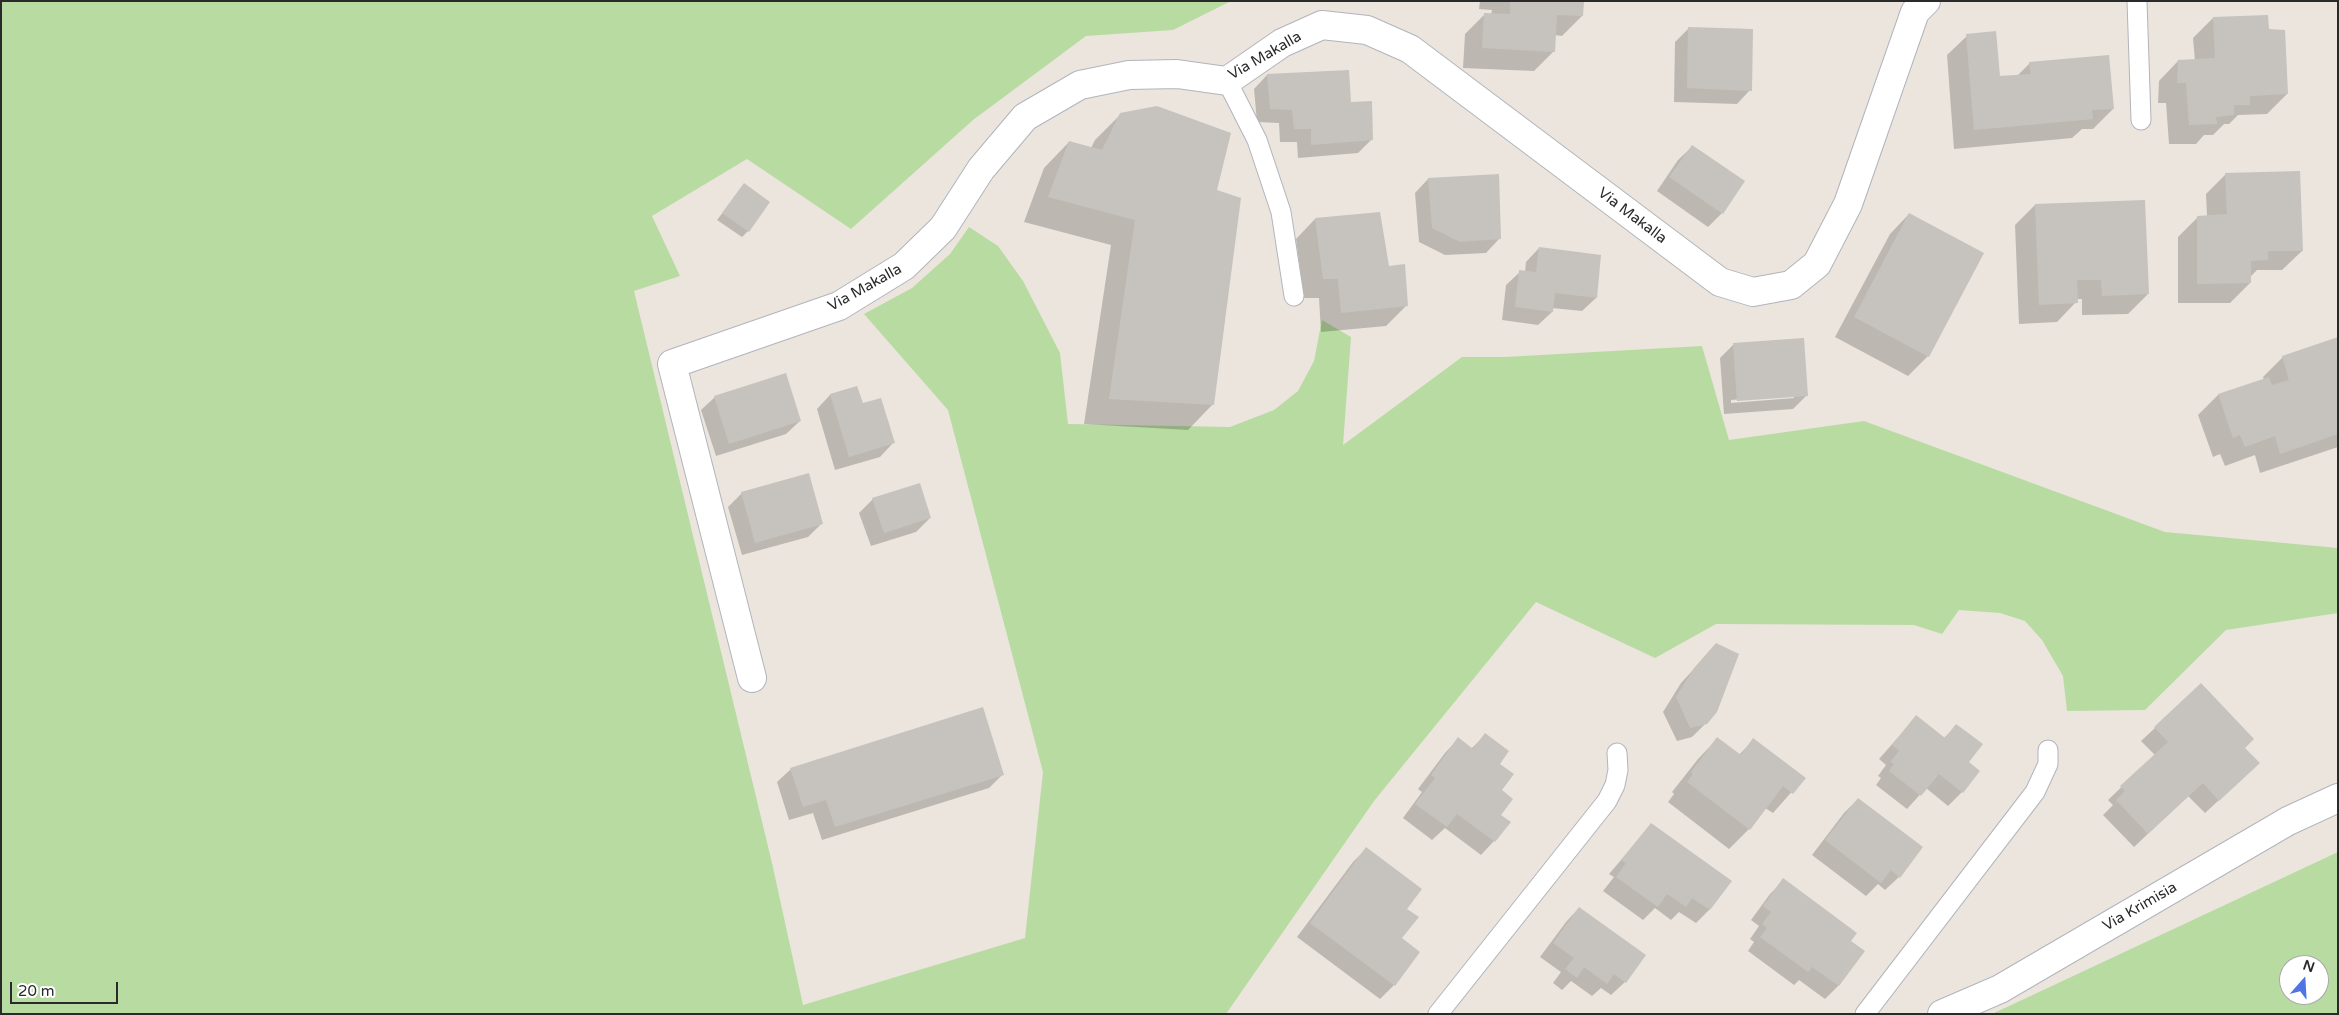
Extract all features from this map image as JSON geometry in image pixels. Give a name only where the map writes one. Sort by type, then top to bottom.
[{"type":"street","name":"Via Makalla","points":[[752,678],[672,364],[840,306],[904,266],[943,228],[981,169],[1025,117],[1080,84],[1139,75],[1177,74],[1227,81],[1282,43],[1322,25],[1367,30],[1410,49],[1720,282],[1753,292],[1791,286],[1817,264],[1848,204],[1915,12],[1926,1]]},
{"type":"street","name":"Via Krimisia","points":[[1942,1014],[2000,990],[2288,821],[2338,798]]},
{"type":"lane","points":[[2137,1],[2142,120]]},
{"type":"lane","points":[[1227,81],[1257,140],[1281,212],[1294,296]]},
{"type":"lane","points":[[1864,1014],[2036,792],[2048,764],[2048,750]]},
{"type":"lane","points":[[1438,1014],[1607,800],[1618,770],[1617,753]]},
{"type":"green space","points":[[1,1],[1231,1],[1173,30],[1086,36],[973,120],[851,229],[747,159],[652,216],[680,276],[634,291],[772,863],[803,1005],[1025,938],[1043,772],[948,410],[864,314],[912,288],[950,254],[969,227],[998,246],[1023,281],[1060,353],[1068,424],[1230,427],[1274,410],[1298,391],[1314,361],[1322,320],[1351,337],[1343,445],[1462,357],[1505,357],[1702,346],[1729,440],[1864,421],[2165,532],[2338,548],[2338,613],[2226,630],[2145,710],[2067,711],[2063,676],[2042,640],[2025,621],[2000,613],[1959,610],[1942,634],[1914,625],[1716,624],[1655,658],[1536,602],[1374,801],[1226,1014],[1,1014]]},
{"type":"green space","points":[[2338,852],[2338,1014],[1992,1014]]},
{"type":"building","points":[[1510,1],[1584,1],[1583,16],[1557,15],[1555,52],[1482,48],[1484,13],[1510,14]]},
{"type":"building","points":[[2268,15],[2269,29],[2285,30],[2288,94],[2250,96],[2250,105],[2234,105],[2234,115],[2216,117],[2217,124],[2189,125],[2186,83],[2177,83],[2178,60],[2215,58],[2213,17]]},
{"type":"building","points":[[1688,27],[1753,29],[1752,91],[1687,88]]},
{"type":"building","points":[[1996,31],[2000,76],[2031,74],[2029,62],[2109,55],[2114,109],[2092,110],[2093,119],[1974,130],[1966,34]]},
{"type":"building","points":[[1349,70],[1351,102],[1372,101],[1373,140],[1311,145],[1311,129],[1294,129],[1292,110],[1270,109],[1267,74]]},
{"type":"building","points":[[1157,106],[1231,133],[1217,190],[1241,198],[1214,405],[1109,399],[1135,220],[1048,197],[1069,141],[1102,150],[1120,113]]},
{"type":"building","points":[[1692,145],[1745,181],[1723,214],[1669,177]]},
{"type":"building","points":[[2300,171],[2303,251],[2268,251],[2268,260],[2251,261],[2251,283],[2197,284],[2197,216],[2227,214],[2225,173]]},
{"type":"building","points":[[1499,174],[1501,239],[1460,242],[1432,228],[1428,178]]},
{"type":"building","points":[[744,183],[770,202],[749,232],[722,213]]},
{"type":"building","points":[[2145,200],[2149,294],[2102,296],[2101,280],[2077,280],[2078,303],[2039,305],[2035,204]]},
{"type":"building","points":[[1380,212],[1389,266],[1405,264],[1408,306],[1341,313],[1338,279],[1323,279],[1315,218]]},
{"type":"building","points":[[1909,213],[1984,253],[1929,357],[1854,317]]},
{"type":"building","points":[[1539,247],[1601,255],[1597,298],[1555,293],[1553,312],[1515,307],[1519,270],[1536,272]]},
{"type":"building","points":[[2338,337],[2338,434],[2280,454],[2275,436],[2245,447],[2240,435],[2233,438],[2218,394],[2269,377],[2272,385],[2289,380],[2282,356]]},
{"type":"building","points":[[1804,338],[1808,396],[1737,401],[1733,343]]},
{"type":"building","points":[[786,373],[801,421],[729,444],[714,396]]},
{"type":"building","points":[[857,386],[863,403],[881,398],[895,443],[849,457],[830,394]]},
{"type":"building","points":[[809,473],[823,524],[755,543],[741,492]]},
{"type":"building","points":[[920,483],[931,518],[884,533],[872,498]]},
{"type":"building","points":[[1716,643],[1739,654],[1717,712],[1707,724],[1690,728],[1676,697],[1694,668]]},
{"type":"building","points":[[2201,683],[2254,739],[2245,748],[2260,763],[2219,801],[2203,783],[2148,834],[2116,800],[2125,791],[2120,786],[2168,742],[2154,727]]},
{"type":"building","points":[[983,707],[1004,775],[835,827],[826,800],[803,807],[790,768]]},
{"type":"building","points":[[1916,715],[1945,738],[1956,724],[1983,744],[1969,762],[1980,771],[1963,793],[1939,774],[1921,796],[1889,771],[1894,764],[1890,762],[1899,751],[1892,745]]},
{"type":"building","points":[[1485,733],[1509,751],[1500,764],[1514,774],[1502,790],[1513,799],[1501,815],[1511,822],[1495,842],[1457,814],[1447,827],[1415,804],[1435,778],[1431,775],[1458,737],[1473,749]]},
{"type":"building","points":[[1717,737],[1741,755],[1753,738],[1806,778],[1793,794],[1783,786],[1750,830],[1687,782],[1693,774],[1691,772]]},
{"type":"building","points":[[1858,798],[1923,847],[1900,878],[1891,870],[1881,883],[1825,840]]},
{"type":"building","points":[[1651,823],[1732,881],[1710,910],[1692,898],[1686,907],[1667,894],[1658,907],[1616,877],[1626,863],[1621,860]]},
{"type":"building","points":[[1366,847],[1422,889],[1407,909],[1419,917],[1402,938],[1420,952],[1395,986],[1310,923]]},
{"type":"building","points":[[1783,878],[1857,933],[1851,941],[1865,951],[1839,986],[1812,967],[1808,972],[1760,937],[1767,928],[1762,924],[1771,912],[1763,906]]},
{"type":"building","points":[[1579,907],[1646,955],[1626,983],[1614,974],[1607,984],[1584,967],[1577,978],[1565,969],[1574,958],[1553,943]]}]
